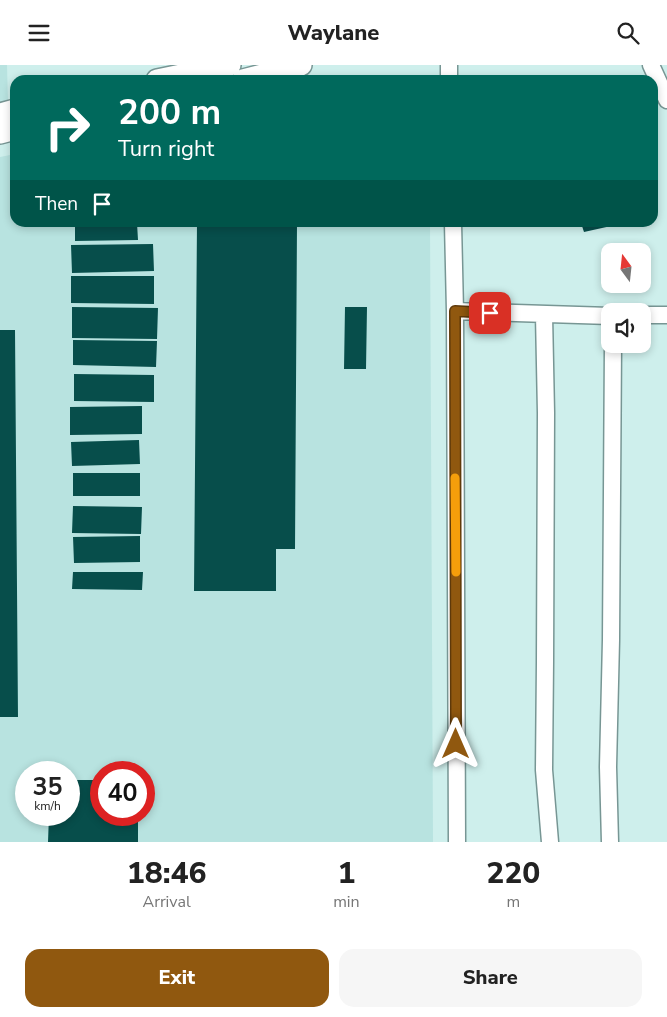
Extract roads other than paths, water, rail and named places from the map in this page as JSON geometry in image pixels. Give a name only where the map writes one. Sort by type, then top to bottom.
[{"type":"main road","points":[[181,75],[230,65]]},
{"type":"main road","points":[[262,75],[300,65]]},
{"type":"street","points":[[658,80],[667,100]]},
{"type":"street","points":[[452,227],[455,311],[457,842]]},
{"type":"street","points":[[455,311],[544,315],[601,315]]},
{"type":"street","points":[[544,315],[546,413],[544,770],[550,842]]},
{"type":"street","points":[[651,315],[667,315]]},
{"type":"street","points":[[610,842],[608,767],[611,640],[612,353]]}]
